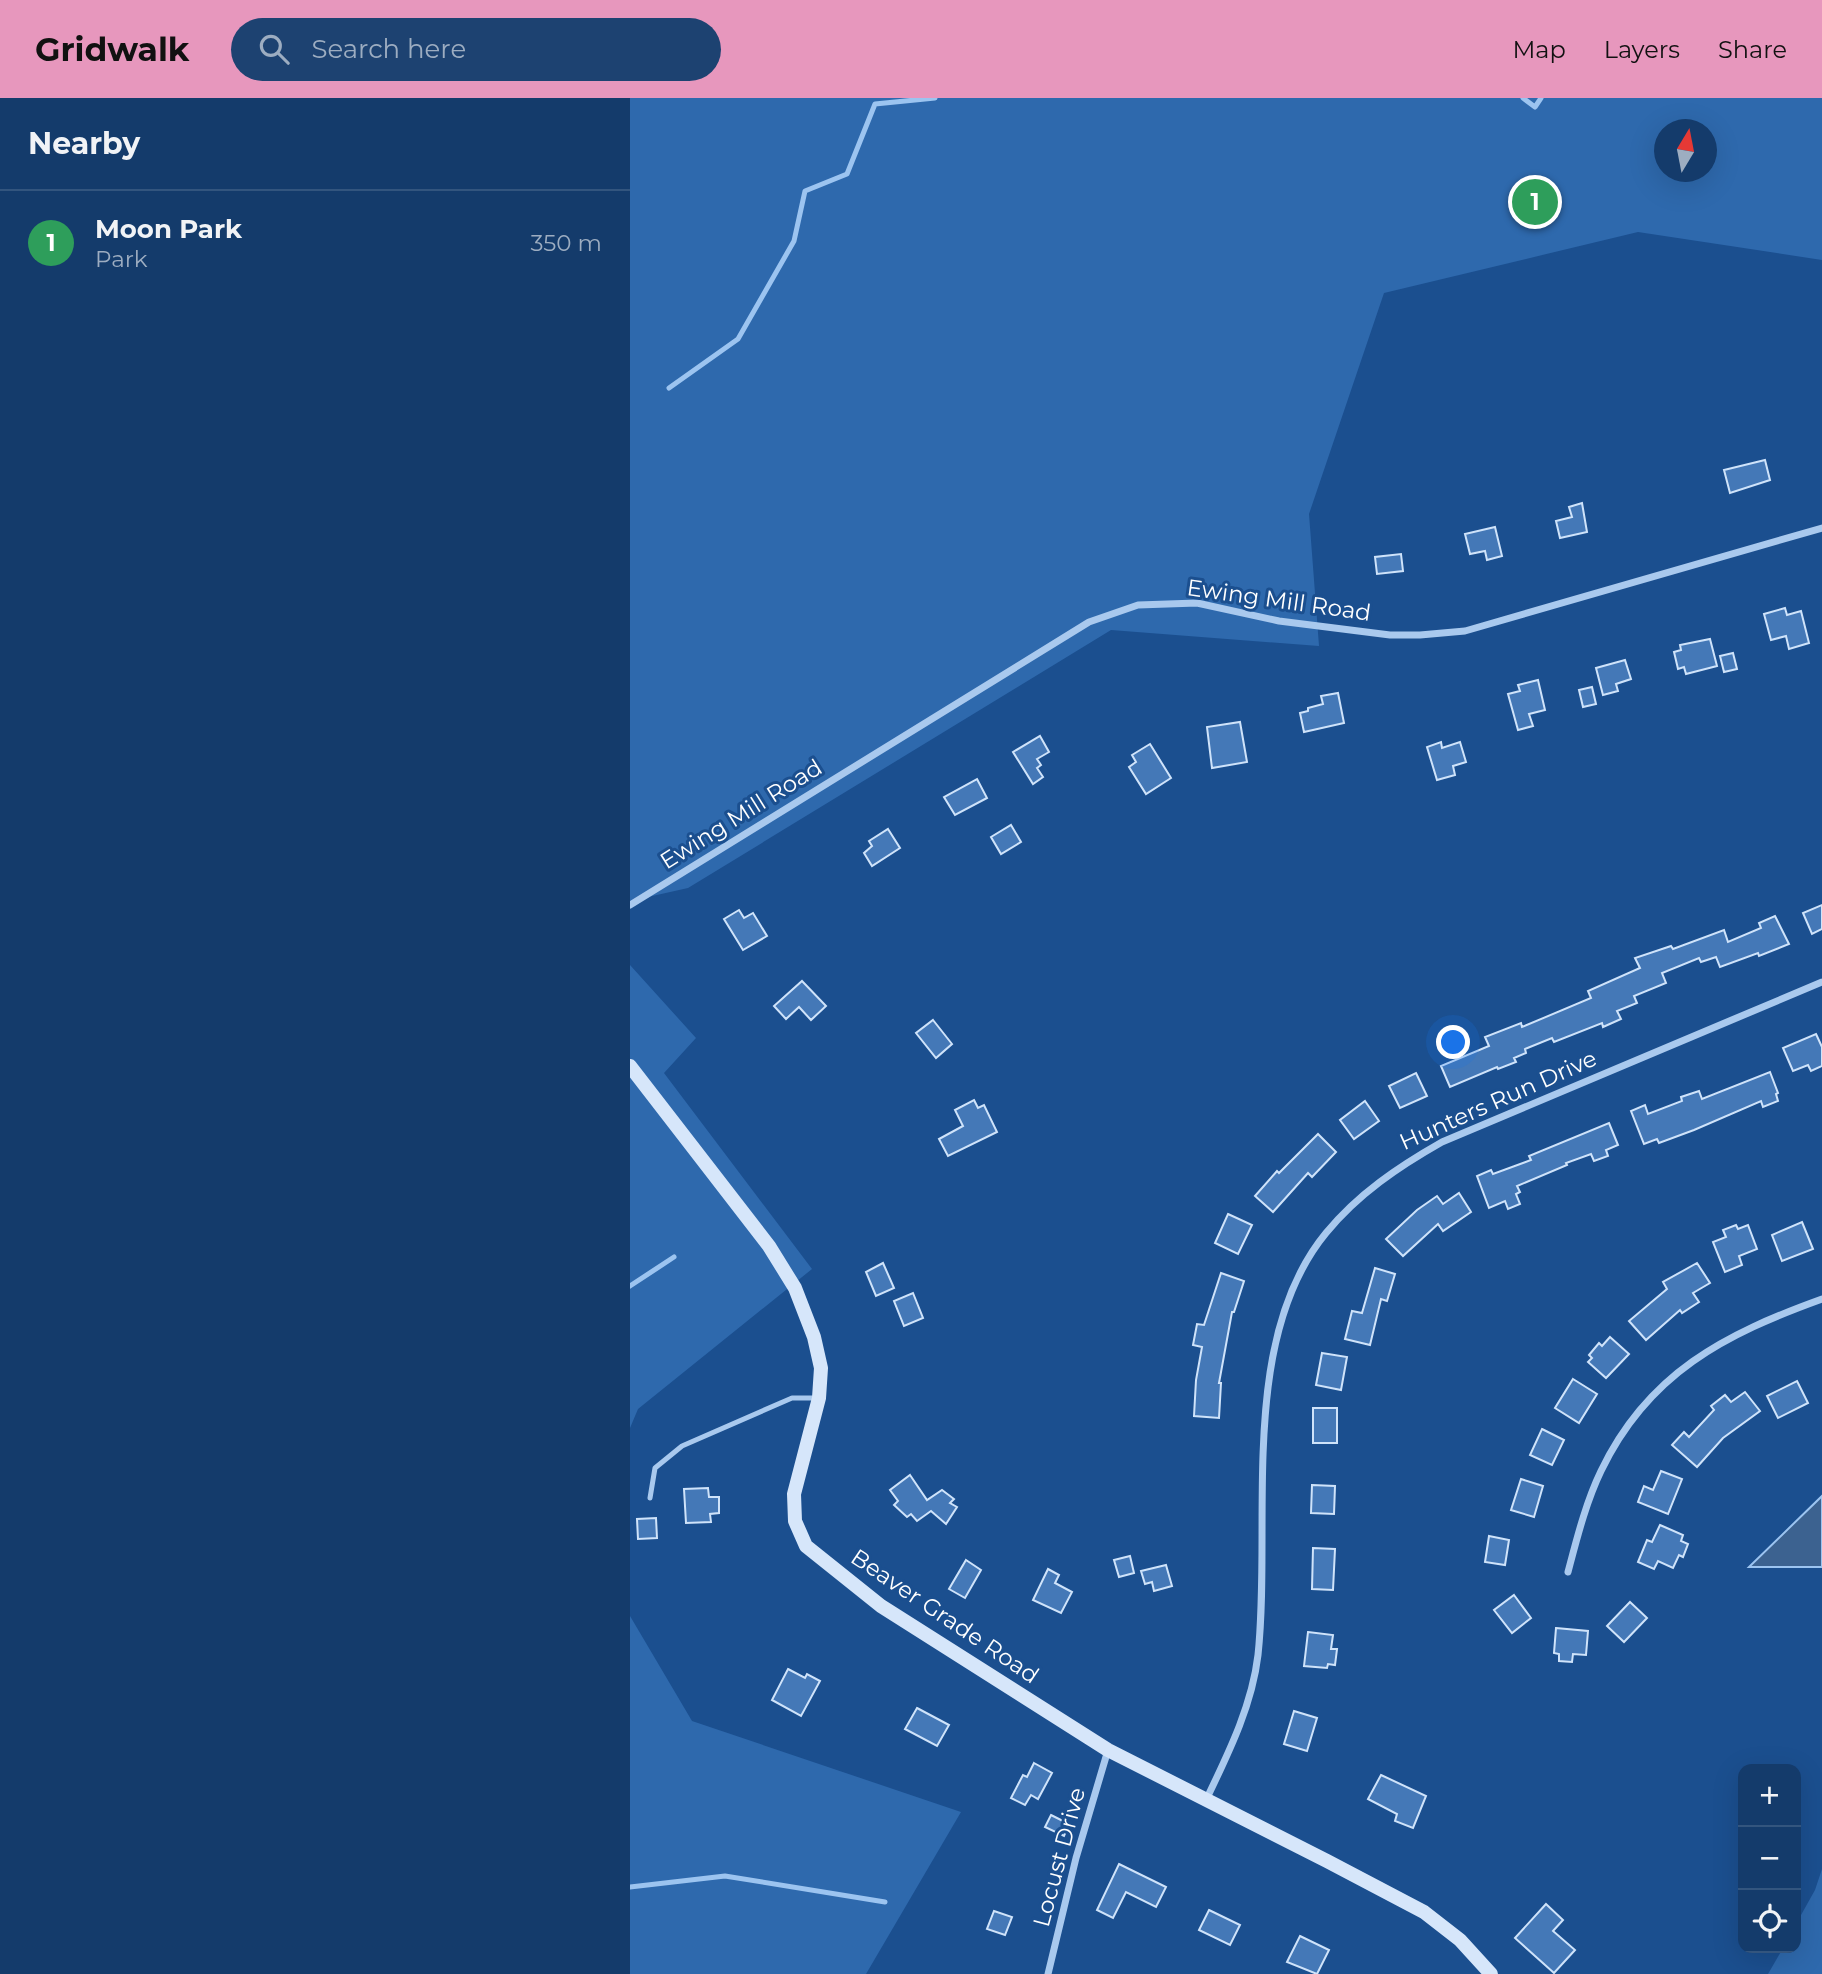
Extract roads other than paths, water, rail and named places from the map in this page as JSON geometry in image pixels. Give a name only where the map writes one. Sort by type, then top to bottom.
[{"type":"main road","name":"Beaver Grade Road","points":[[630,1066],[769,1246],[795,1288],[817,1347],[821,1368],[819,1398],[794,1494],[795,1521],[806,1546],[881,1605],[1108,1750],[1424,1912],[1460,1940],[1492,1974]]},
{"type":"street","name":"Ewing Mill Road","points":[[630,905],[1089,622],[1138,605],[1197,603],[1279,621],[1390,635],[1465,631],[1822,528]]},
{"type":"street","name":"Hunters Run Drive","points":[[1206,1800],[1230,1750],[1257,1658],[1262,1593],[1266,1399],[1275,1341],[1286,1304],[1300,1273],[1325,1234],[1353,1204],[1399,1166],[1442,1142],[1822,982]]},
{"type":"street","points":[[1568,1572],[1581,1524],[1601,1471],[1628,1424],[1671,1376],[1712,1347],[1768,1318],[1822,1299]]},
{"type":"street","name":"Locust Drive","points":[[1048,1974],[1076,1858],[1108,1750]]},
{"type":"lane","points":[[650,1498],[655,1468],[682,1446],[792,1398],[819,1398]]},
{"type":"waterway","points":[[669,388],[738,339],[794,241],[805,191],[847,174],[875,104],[935,98]]},
{"type":"waterway","points":[[1523,98],[1535,107],[1541,98]]},
{"type":"waterway","points":[[630,1286],[674,1257]]},
{"type":"waterway","points":[[630,1887],[725,1876],[885,1902]]},
{"type":"place","name":"Moon Park","points":[[1535,202]]}]
